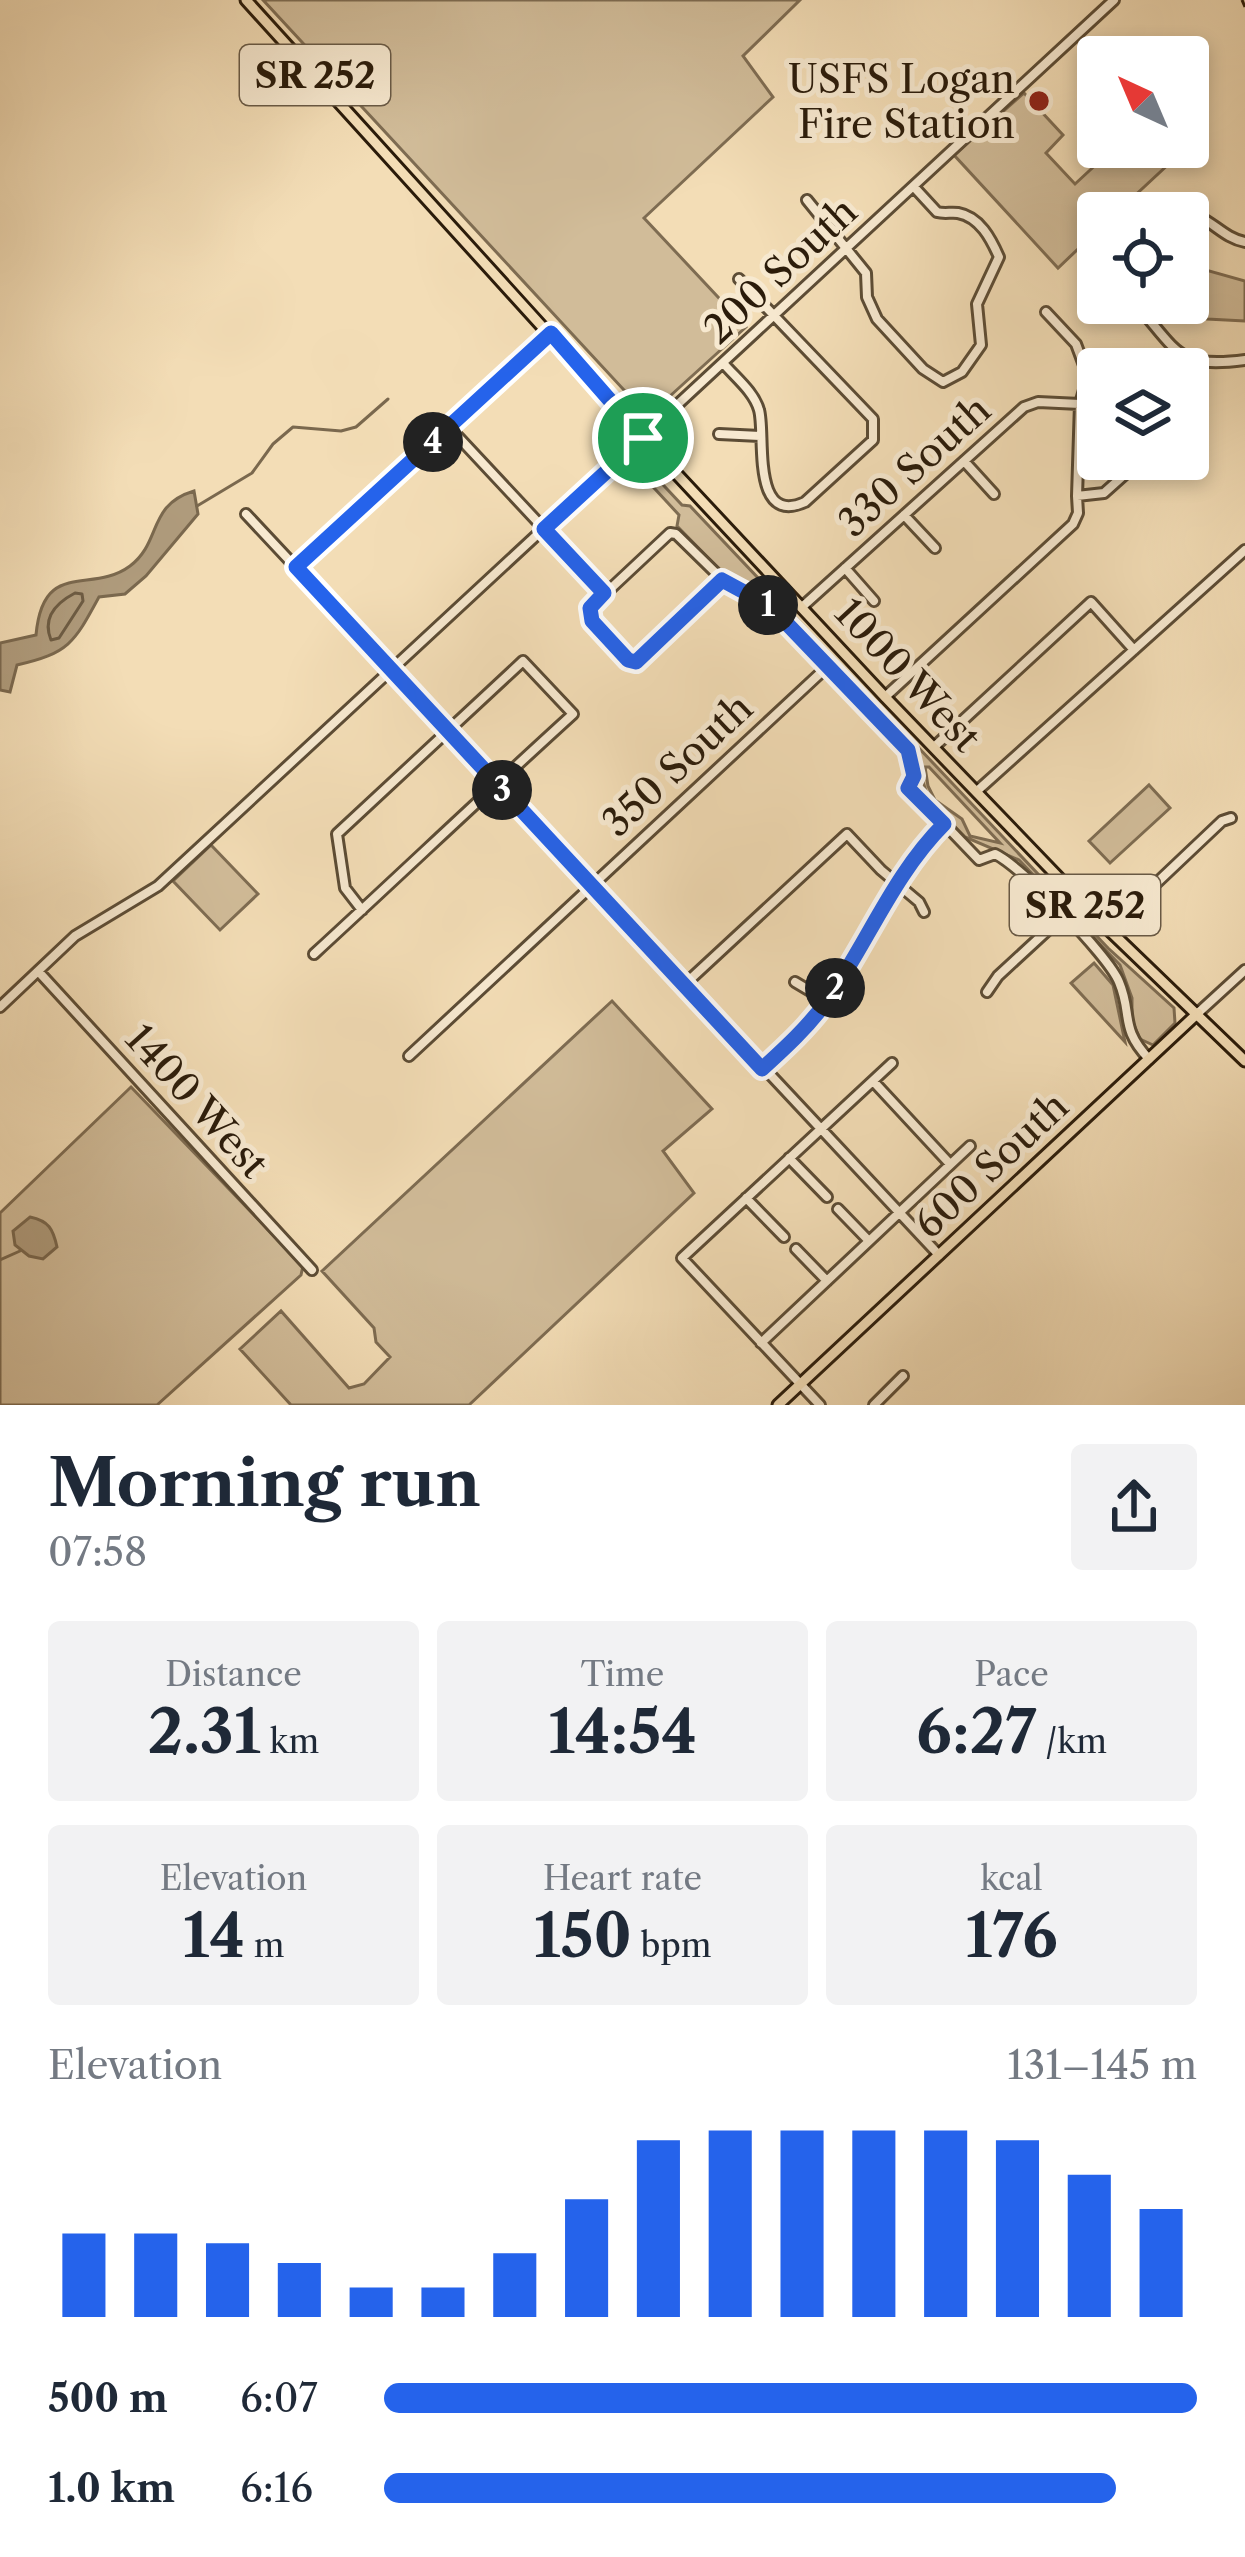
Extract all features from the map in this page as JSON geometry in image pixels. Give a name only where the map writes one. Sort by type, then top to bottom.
[{"type":"main road","name":"1000 West","points":[[246,0],[885,697],[1108,929],[1245,1061]]},
{"type":"main road","name":"600 South","points":[[778,1405],[1198,1013]]},
{"type":"street","name":"200 South","points":[[0,1007],[75,937],[158,886],[1114,0]]},
{"type":"street","points":[[807,200],[866,273],[867,297],[877,319],[922,369],[943,382],[962,372],[981,345],[977,304],[999,257],[977,223],[960,213],[938,212],[914,187]]},
{"type":"street","points":[[1209,222],[1228,237],[1245,242]]},
{"type":"street","points":[[724,364],[758,405],[762,472],[767,487],[783,505],[795,507],[873,440],[873,419],[739,279]]},
{"type":"street","points":[[1046,312],[1078,348]]},
{"type":"street","points":[[1154,324],[1193,362],[1245,360]]},
{"type":"street","points":[[296,567],[551,333]]},
{"type":"street","name":"330 South","points":[[802,607],[1031,404],[1077,404]]},
{"type":"street","points":[[449,427],[604,593]]},
{"type":"street","points":[[719,434],[760,436]]},
{"type":"street","points":[[964,461],[994,494]]},
{"type":"street","points":[[885,697],[1073,524],[1078,513],[1078,480]]},
{"type":"street","points":[[1077,496],[1104,493],[1119,480]]},
{"type":"street","points":[[246,514],[939,1255]]},
{"type":"street","points":[[904,514],[935,548]]},
{"type":"street","points":[[722,580],[636,662],[628,660],[588,614],[604,593],[670,533],[722,580],[770,606],[908,750],[914,776],[908,788],[979,860],[994,854],[1017,868],[1117,976],[1130,1035],[1149,1058]]},
{"type":"street","points":[[977,791],[1245,550]]},
{"type":"street","points":[[844,568],[874,601]]},
{"type":"street","points":[[934,747],[1090,602],[1134,650]]},
{"type":"street","points":[[314,954],[362,910],[496,784],[573,714],[523,661],[337,835],[345,888],[362,910]]},
{"type":"street","name":"350 South","points":[[409,1056],[828,666]]},
{"type":"street","points":[[1108,929],[1222,821],[1231,818]]},
{"type":"street","points":[[762,1069],[800,1034],[826,1001],[898,884],[944,824]]},
{"type":"street","points":[[684,985],[847,834],[924,912]]},
{"type":"street","points":[[986,992],[1063,916]]},
{"type":"street","name":"600 South","points":[[1198,1013],[1245,970]]},
{"type":"street","name":"1400 West","points":[[38,971],[312,1270]]},
{"type":"street","points":[[795,982],[826,1001]]},
{"type":"street","points":[[820,1405],[682,1258],[892,1063]]},
{"type":"street","points":[[873,1081],[950,1164]]},
{"type":"street","points":[[761,1343],[970,1146]]},
{"type":"street","points":[[789,1159],[827,1197]]},
{"type":"street","points":[[746,1198],[784,1237]]},
{"type":"street","points":[[838,1209],[869,1240]]},
{"type":"street","points":[[796,1249],[826,1281]]},
{"type":"street","points":[[874,1405],[903,1376]]},
{"type":"shaded area","points":[[263,0],[800,0],[743,56],[773,97],[644,218],[746,327],[648,416]]},
{"type":"shaded area","points":[[1024,93],[1063,135],[1046,153],[1075,184],[1092,168],[1164,168],[1139,192],[1077,192],[1077,250],[1058,268],[954,155]]},
{"type":"shaded area","points":[[1209,271],[1245,281],[1245,321],[1209,319]]},
{"type":"shaded area","points":[[637,457],[682,505],[690,506],[1108,948],[1174,1008],[1175,1023],[1153,1045],[1140,1039],[1132,1020],[1132,998],[1120,965],[1019,860],[965,837],[929,800],[905,741],[772,600],[723,573],[677,526],[679,515],[631,463]],"holes":[[[925,767],[1000,843],[970,836],[962,819],[935,800],[928,786]]]},
{"type":"shaded area","points":[[1149,785],[1170,808],[1110,863],[1089,841]]},
{"type":"shaded area","points":[[211,845],[258,894],[220,930],[173,881]]},
{"type":"shaded area","points":[[1094,963],[1113,985],[1125,1042],[1071,983]]},
{"type":"shaded area","points":[[612,1001],[712,1109],[663,1151],[694,1193],[469,1405],[291,1405],[240,1349],[281,1311],[349,1388],[364,1384],[390,1357],[376,1342],[374,1328],[322,1271]]},
{"type":"shaded area","points":[[131,1087],[303,1266],[301,1275],[157,1405],[0,1405],[0,1213]]},
{"type":"water","points":[[194,491],[198,514],[146,576],[125,594],[99,597],[68,644],[17,665],[10,692],[0,690],[0,643],[36,635],[40,611],[59,587],[130,566],[169,505]]},
{"type":"water","points":[[30,1217],[46,1224],[57,1247],[43,1259],[15,1245],[13,1231]]},
{"type":"waterway","points":[[197,506],[252,473],[273,444],[293,427],[341,431],[356,427],[388,399]]},
{"type":"waterway","points":[[0,1260],[20,1251]]},
{"type":"railway","points":[[1242,0],[1245,7]]},
{"type":"place","name":"USFS Logan Fire Station","points":[[1039,101]]},
{"type":"route","points":[[551,333],[643,438],[544,529],[604,593],[590,608],[592,621],[628,660],[636,662],[722,580],[758,597],[908,750],[914,776],[908,788],[944,824],[916,856],[826,1001],[800,1034],[762,1069],[296,567],[551,333]]}]
